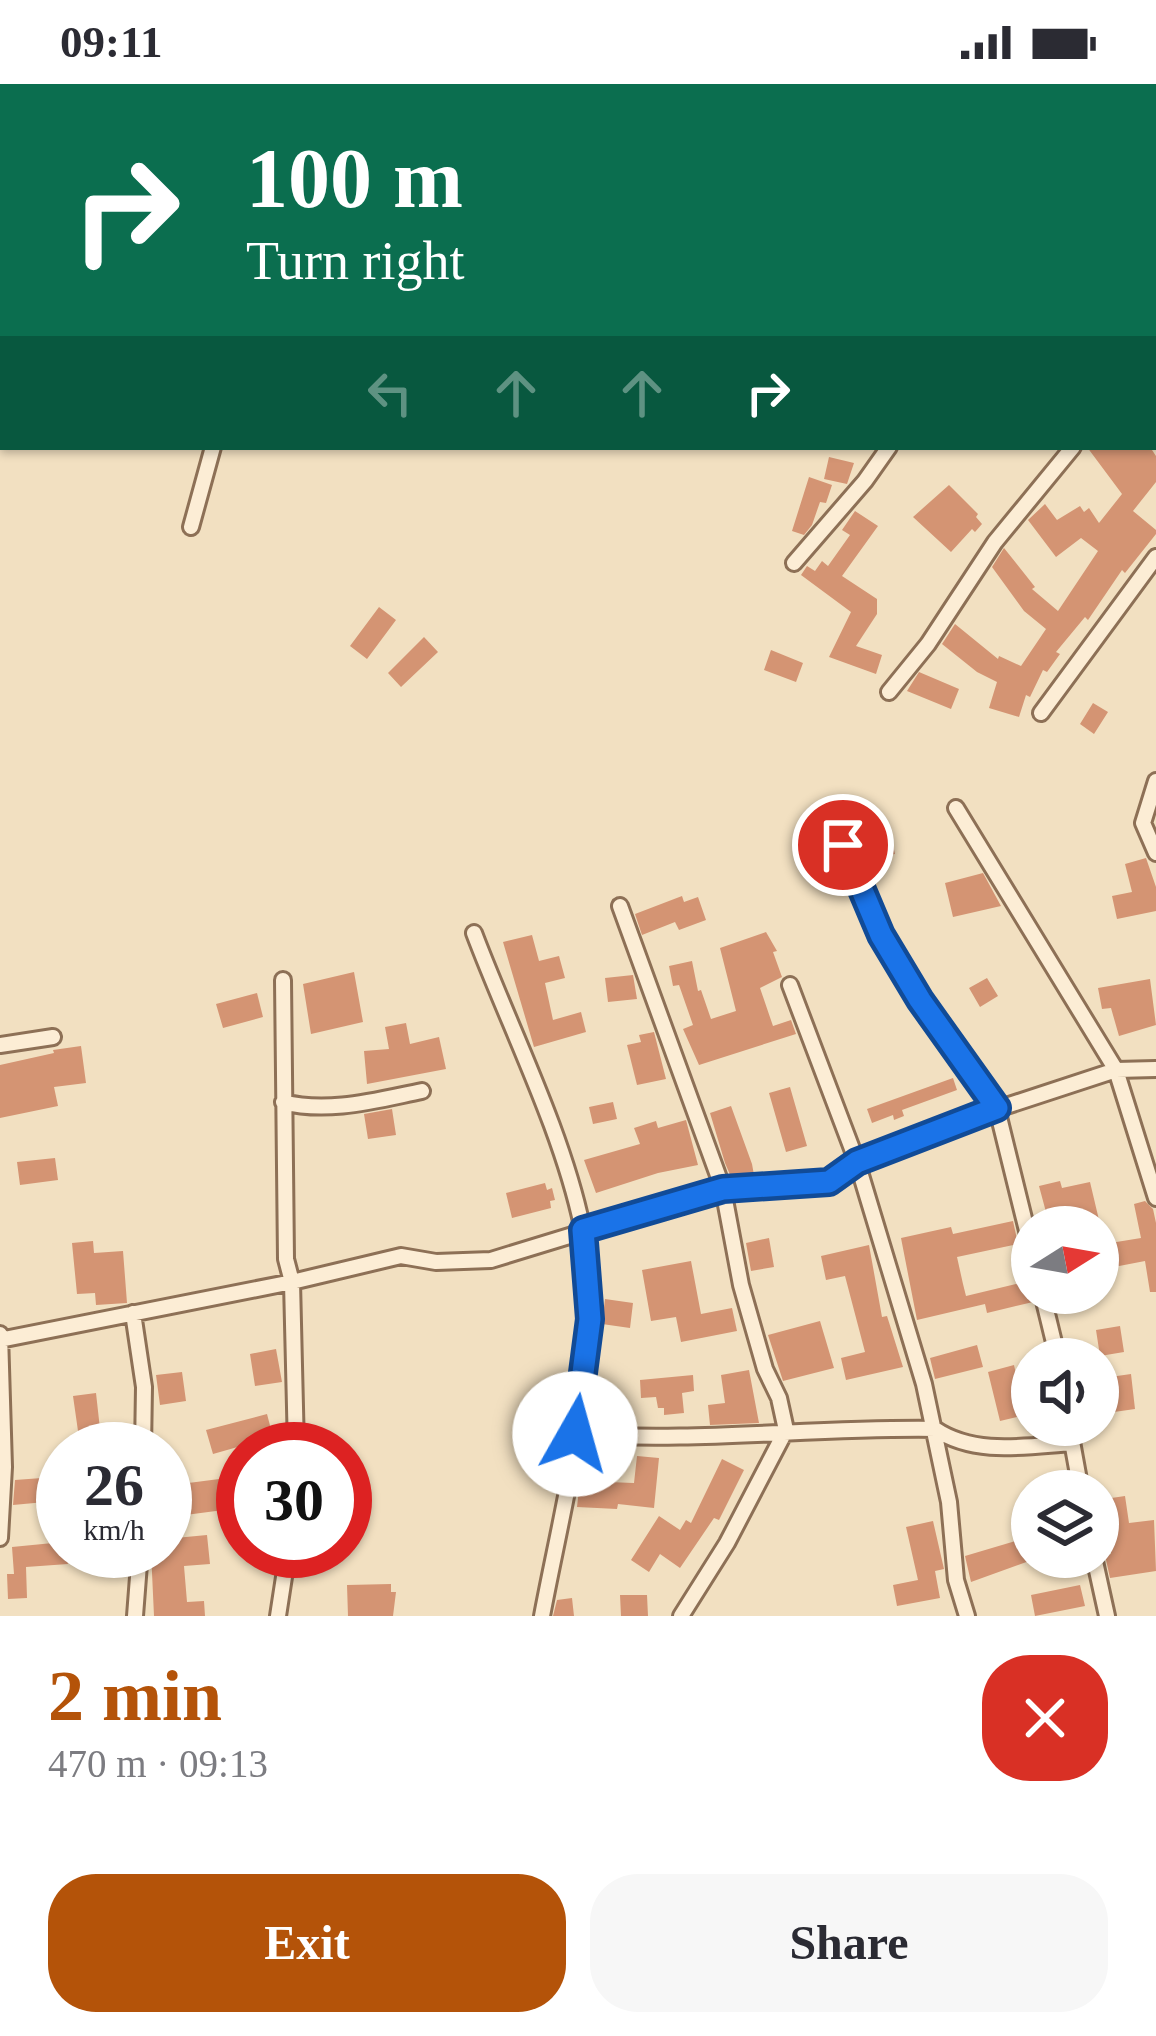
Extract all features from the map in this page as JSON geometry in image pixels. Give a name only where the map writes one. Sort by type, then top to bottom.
[{"type":"street","points":[[191,527],[212,450]]},
{"type":"street","points":[[794,563],[887,450]]},
{"type":"street","points":[[889,692],[928,644],[995,542],[1071,450]]},
{"type":"street","points":[[1041,713],[1156,557]]},
{"type":"street","points":[[1156,781],[1143,823],[1156,853]]},
{"type":"street","points":[[956,808],[1116,1070],[1156,1198]]},
{"type":"street","points":[[843,845],[881,935],[920,1000],[997,1108],[1021,1206]]},
{"type":"street","points":[[620,906],[723,1189],[741,1286],[786,1430],[727,1543],[681,1616]]},
{"type":"street","points":[[474,934],[567,1166],[583,1230],[590,1319],[542,1616]]},
{"type":"street","points":[[283,980],[286,1259],[292,1282],[295,1422]]},
{"type":"street","points":[[790,985],[857,1162],[934,1429],[949,1502],[956,1580],[967,1616]]},
{"type":"street","points":[[0,1045],[53,1037]]},
{"type":"street","points":[[0,1340],[401,1256],[436,1262],[491,1260],[723,1189],[829,1182],[857,1162],[997,1108],[1116,1070],[1156,1069]]},
{"type":"street","points":[[283,1102],[303,1107],[355,1104],[422,1091]]},
{"type":"street","points":[[133,1313],[142,1422]]},
{"type":"street","points":[[0,1331],[4,1467],[0,1538]]},
{"type":"street","points":[[575,1434],[645,1439],[786,1430],[934,1429],[951,1440],[978,1447],[1011,1446]]},
{"type":"street","points":[[135,1616],[138,1578]]},
{"type":"street","points":[[278,1616],[284,1578]]},
{"type":"street","points":[[1098,1578],[1106,1616]]},
{"type":"building","points":[[1089,450],[1152,450],[1156,482],[1133,511],[1156,534],[1125,573],[1122,570],[1088,620],[1085,617],[1056,652],[1060,654],[1047,672],[1043,670],[1030,697],[1026,695],[1019,717],[989,708],[997,682],[942,644],[955,624],[998,659],[1021,666],[1046,629],[1024,611],[992,567],[1004,548],[1035,587],[1032,589],[1058,611],[1098,551],[1081,538],[1056,557],[1028,520],[1045,504],[1057,520],[1080,506],[1084,512],[1089,508],[1099,523],[1122,494]]},
{"type":"building","points":[[829,457],[854,463],[847,484],[824,479]]},
{"type":"building","points":[[809,477],[832,485],[804,535],[792,531]]},
{"type":"building","points":[[949,485],[982,524],[951,552],[913,517]]},
{"type":"building","points":[[855,511],[878,526],[842,576],[877,599],[877,614],[856,646],[882,655],[876,674],[829,657],[851,612],[801,575],[807,566],[815,571],[822,561],[828,566],[850,535],[842,530]]},
{"type":"building","points":[[379,607],[396,620],[367,659],[350,646]]},
{"type":"building","points":[[424,637],[438,652],[401,687],[388,673]]},
{"type":"building","points":[[771,650],[803,663],[796,682],[764,670]]},
{"type":"building","points":[[919,672],[959,689],[951,709],[907,691]]},
{"type":"building","points":[[1093,703],[1108,712],[1094,734],[1080,724]]},
{"type":"building","points":[[890,830],[895,854],[867,860],[862,835]]},
{"type":"building","points":[[1146,858],[1156,887],[1156,911],[1117,919],[1112,896],[1132,892],[1125,864]]},
{"type":"building","points":[[983,873],[1001,906],[953,917],[945,883]]},
{"type":"building","points":[[682,896],[684,902],[698,897],[706,920],[679,930],[675,922],[642,935],[635,914]]},
{"type":"building","points":[[766,932],[777,951],[773,952],[782,977],[760,988],[773,1026],[791,1020],[796,1034],[699,1065],[683,1029],[693,1025],[679,985],[673,986],[669,966],[692,961],[698,991],[711,1019],[736,1011],[720,948]]},
{"type":"building","points":[[532,935],[539,961],[559,956],[565,978],[545,983],[553,1020],[581,1012],[586,1032],[534,1047],[503,942]]},
{"type":"building","points":[[354,972],[363,1022],[311,1034],[303,984]]},
{"type":"building","points":[[633,975],[637,999],[608,1002],[605,978]]},
{"type":"building","points":[[987,978],[998,996],[980,1007],[969,988]]},
{"type":"building","points":[[1150,979],[1156,1025],[1119,1036],[1111,1008],[1102,1009],[1098,988]]},
{"type":"building","points":[[257,993],[263,1017],[223,1028],[216,1004]]},
{"type":"building","points":[[406,1023],[410,1044],[439,1037],[446,1069],[367,1084],[364,1051],[389,1049],[385,1027]]},
{"type":"building","points":[[654,1032],[666,1079],[637,1085],[627,1045],[641,1042],[639,1035]]},
{"type":"building","points":[[81,1046],[86,1083],[54,1087],[58,1106],[0,1118],[0,1065]]},
{"type":"building","points":[[953,1078],[957,1090],[902,1110],[904,1116],[894,1120],[893,1115],[872,1123],[867,1109]]},
{"type":"building","points":[[790,1087],[807,1146],[786,1152],[769,1093]]},
{"type":"building","points":[[613,1102],[617,1119],[593,1124],[589,1107]]},
{"type":"building","points":[[731,1106],[754,1175],[731,1177],[725,1163],[710,1113]]},
{"type":"building","points":[[392,1109],[396,1135],[368,1139],[364,1114]]},
{"type":"building","points":[[686,1120],[698,1165],[596,1193],[584,1160],[640,1144],[634,1128],[656,1121],[658,1128]]},
{"type":"building","points":[[55,1158],[58,1180],[20,1185],[17,1162]]},
{"type":"building","points":[[1060,1181],[1062,1188],[1090,1182],[1096,1206],[1044,1206],[1039,1186]]},
{"type":"building","points":[[545,1183],[555,1200],[550,1201],[551,1208],[512,1218],[506,1193]]},
{"type":"building","points":[[1145,1201],[1153,1209],[1156,1292],[1150,1292],[1145,1261],[1119,1266],[1119,1242],[1141,1238],[1134,1204]]},
{"type":"building","points":[[1011,1221],[1011,1245],[957,1257],[966,1296],[1011,1285],[1011,1307],[987,1313],[985,1304],[917,1320],[901,1238],[951,1227],[953,1234]]},
{"type":"building","points":[[769,1238],[774,1267],[751,1271],[746,1243]]},
{"type":"building","points":[[93,1241],[94,1253],[123,1251],[127,1303],[96,1305],[95,1293],[77,1294],[72,1243]]},
{"type":"building","points":[[869,1245],[882,1317],[887,1316],[903,1367],[846,1380],[841,1358],[865,1352],[845,1276],[826,1280],[821,1256]]},
{"type":"building","points":[[691,1261],[701,1314],[732,1308],[737,1331],[681,1342],[676,1317],[651,1321],[642,1270]]},
{"type":"building","points":[[605,1299],[633,1303],[630,1328],[602,1324]]},
{"type":"building","points":[[820,1321],[834,1368],[783,1381],[768,1335]]},
{"type":"building","points":[[1120,1326],[1124,1352],[1119,1353],[1119,1338],[1097,1338],[1096,1330]]},
{"type":"building","points":[[977,1345],[983,1367],[935,1379],[930,1358]]},
{"type":"building","points":[[276,1349],[282,1382],[255,1386],[250,1354]]},
{"type":"building","points":[[1011,1366],[1011,1418],[1000,1421],[988,1372]]},
{"type":"building","points":[[749,1370],[759,1423],[710,1425],[708,1405],[725,1403],[721,1375]]},
{"type":"building","points":[[182,1372],[186,1401],[160,1405],[156,1375]]},
{"type":"building","points":[[1131,1374],[1135,1409],[1119,1411],[1119,1376]]},
{"type":"building","points":[[693,1375],[694,1391],[682,1393],[684,1413],[664,1415],[656,1397],[641,1398],[640,1380]]},
{"type":"building","points":[[96,1393],[99,1422],[77,1422],[73,1396]]},
{"type":"building","points":[[593,1403],[617,1406],[615,1425],[591,1424]]},
{"type":"building","points":[[267,1414],[269,1422],[236,1422]]},
{"type":"building","points":[[216,1427],[216,1453],[213,1454],[206,1430]]},
{"type":"building","points":[[637,1456],[659,1458],[654,1508],[577,1507],[580,1481],[634,1483]]},
{"type":"building","points":[[722,1459],[744,1470],[719,1520],[714,1518],[680,1568],[660,1554],[649,1572],[631,1560],[659,1516],[680,1530],[686,1520],[691,1523]]},
{"type":"building","points":[[36,1478],[36,1503],[13,1505],[15,1480]]},
{"type":"building","points":[[216,1479],[216,1511],[192,1514],[192,1483]]},
{"type":"building","points":[[1125,1496],[1129,1523],[1154,1520],[1156,1571],[1119,1577],[1119,1497]]},
{"type":"building","points":[[933,1521],[944,1569],[935,1571],[940,1598],[897,1606],[893,1585],[918,1580],[906,1527]]},
{"type":"building","points":[[207,1535],[210,1564],[192,1565],[192,1536]]},
{"type":"building","points":[[1011,1542],[1011,1568],[971,1582],[965,1556]]},
{"type":"building","points":[[36,1545],[36,1566],[26,1567],[27,1598],[8,1599],[7,1574],[14,1574],[12,1547]]},
{"type":"building","points":[[152,1578],[185,1578],[187,1602],[204,1601],[205,1616],[154,1616]]},
{"type":"building","points":[[391,1584],[391,1592],[396,1592],[393,1616],[348,1616],[347,1585]]},
{"type":"building","points":[[1080,1585],[1085,1606],[1035,1616],[1031,1595]]},
{"type":"building","points":[[620,1595],[647,1595],[648,1616],[621,1616]]},
{"type":"building","points":[[572,1598],[574,1616],[553,1616],[557,1600]]},
{"type":"route","points":[[575,1434],[590,1319],[583,1230],[723,1189],[829,1182],[857,1162],[997,1108],[920,1000],[881,935],[843,845]]}]
